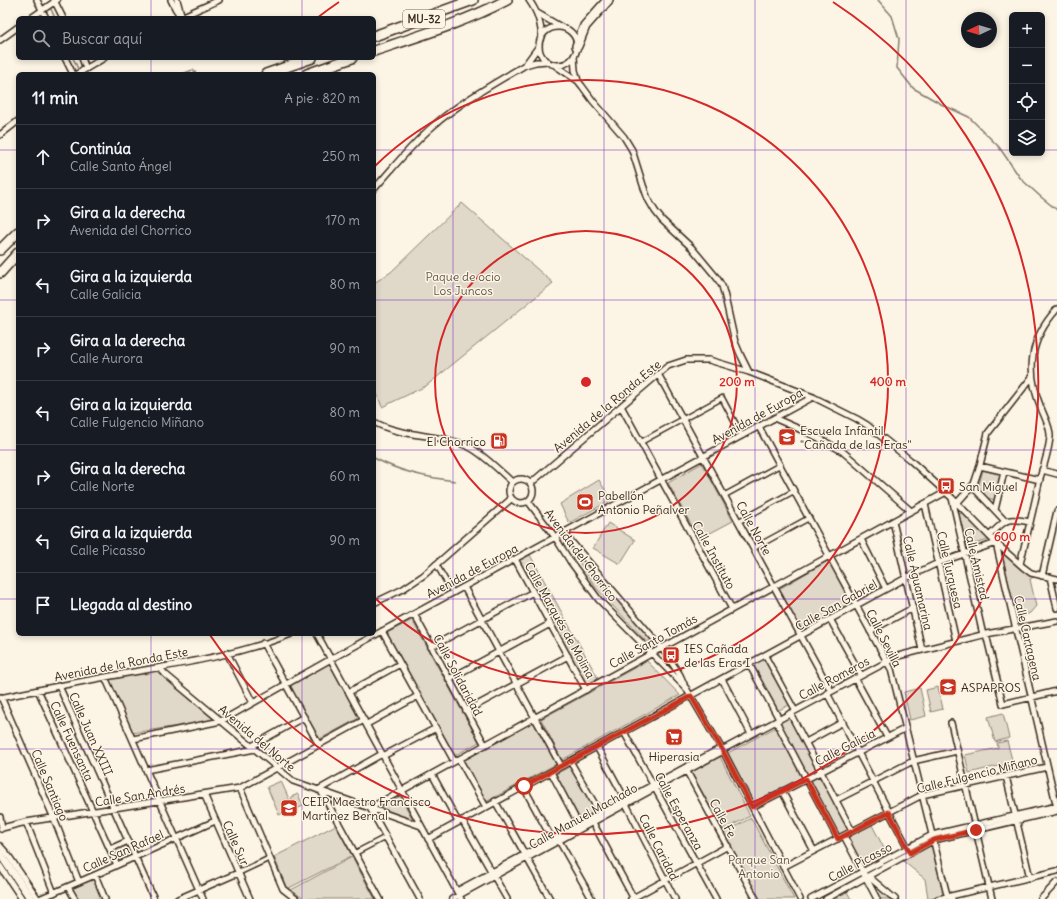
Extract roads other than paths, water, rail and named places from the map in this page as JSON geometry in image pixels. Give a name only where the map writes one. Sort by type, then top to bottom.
[{"type":"highway","name":"MU-32","points":[[376,35],[473,0]]},
{"type":"highway","name":"MU-32","points":[[376,50],[466,19],[507,0]]},
{"type":"highway","points":[[577,46],[585,26],[608,0]]},
{"type":"highway","points":[[272,72],[306,60]]},
{"type":"highway","points":[[313,72],[346,60]]},
{"type":"highway","points":[[0,250],[16,234]]},
{"type":"highway","points":[[0,273],[16,255]]},
{"type":"main road","points":[[0,854],[31,899]]},
{"type":"street","points":[[37,0],[45,16]]},
{"type":"street","points":[[34,16],[55,0],[62,16]]},
{"type":"street","points":[[171,0],[179,16]]},
{"type":"street","points":[[177,0],[180,16]]},
{"type":"street","points":[[184,16],[219,0]]},
{"type":"street","points":[[525,65],[539,46],[542,37],[541,26],[536,11],[529,0]]},
{"type":"street","points":[[536,11],[573,34],[577,46],[574,56],[575,70],[578,81]]},
{"type":"street","points":[[0,40],[16,28]]},
{"type":"street","points":[[542,37],[550,29],[562,28]]},
{"type":"street","points":[[539,46],[540,52],[547,61],[568,72],[578,81],[624,137],[632,150],[648,199],[655,212],[692,248],[717,278],[722,286],[735,342],[749,372]]},
{"type":"street","points":[[554,65],[565,64],[574,56]]},
{"type":"street","points":[[66,60],[72,72]]},
{"type":"street","points":[[83,60],[86,69]]},
{"type":"street","points":[[81,72],[101,60]]},
{"type":"street","points":[[376,187],[433,126],[460,106],[525,65],[547,61]]},
{"type":"street","points":[[0,136],[16,123]]},
{"type":"street","points":[[1020,564],[1051,435],[1036,397],[1032,377],[1032,361],[1043,329],[1049,318],[1057,309]]},
{"type":"street","name":"Avenida de la Ronda Este","points":[[531,483],[668,366],[676,362],[686,360],[709,360],[749,372],[812,397],[867,425],[946,492],[996,543],[1031,573],[1057,578]]},
{"type":"street","name":"Calle Norte","points":[[658,374],[801,635],[858,752],[909,850]]},
{"type":"street","points":[[957,503],[972,486],[980,466],[988,433],[1032,377]]},
{"type":"street","name":"Avenida de Europa","points":[[376,634],[812,397]]},
{"type":"street","points":[[641,442],[722,398],[742,436]]},
{"type":"street","name":"Calle Instituto","points":[[621,406],[732,609]]},
{"type":"street","points":[[774,418],[813,435],[842,450],[911,512]]},
{"type":"street","points":[[376,423],[394,430],[441,438],[470,447],[512,482]]},
{"type":"street","name":"Calle Sevilla","points":[[759,427],[887,661],[896,689],[946,891],[950,898]]},
{"type":"street","points":[[724,495],[780,464]]},
{"type":"street","points":[[980,466],[1040,480]]},
{"type":"street","points":[[1042,470],[1057,474]]},
{"type":"street","points":[[995,510],[1004,472]]},
{"type":"street","points":[[520,478],[528,480],[531,483],[533,491],[531,498],[528,501],[521,504],[511,499],[508,492],[512,482],[520,478]]},
{"type":"street","points":[[972,486],[1005,521]]},
{"type":"street","points":[[739,522],[794,491]]},
{"type":"street","name":"Calle Santo Tomás","points":[[370,808],[946,492]]},
{"type":"street","name":"Calle Amistad","points":[[952,498],[984,634],[1003,704],[1031,697]]},
{"type":"street","points":[[376,602],[403,589],[424,575],[511,499]]},
{"type":"street","name":"Avenida del Chorrico","points":[[528,501],[599,600],[686,688]]},
{"type":"street","name":"Calle Turquesa","points":[[925,504],[956,641]]},
{"type":"street","points":[[1042,576],[1057,511]]},
{"type":"street","points":[[754,548],[808,518]]},
{"type":"street","points":[[989,536],[1005,521],[1014,518],[1030,522]]},
{"type":"street","name":"Calle Aguamarina","points":[[893,521],[922,650]]},
{"type":"street","name":"Avenida del Chorrico","points":[[564,533],[662,648],[680,675],[722,749],[800,899]]},
{"type":"street","points":[[861,539],[886,589]]},
{"type":"street","name":"Calle San Gabriel","points":[[428,839],[906,578],[938,563],[996,543]]},
{"type":"street","name":"Calle Cartagena","points":[[996,543],[1057,808]]},
{"type":"street","name":"Calle Marqués de Molina","points":[[515,559],[586,690]]},
{"type":"street","points":[[436,564],[453,593]]},
{"type":"street","points":[[1050,577],[1057,608]]},
{"type":"street","points":[[464,587],[561,766]]},
{"type":"street","points":[[431,647],[533,592]]},
{"type":"street","points":[[870,631],[913,608]]},
{"type":"street","name":"Calle Solidaridad","points":[[414,614],[484,745]]},
{"type":"street","points":[[830,619],[861,675]]},
{"type":"street","name":"Calle Romeros","points":[[722,749],[898,656],[984,634],[1057,621]]},
{"type":"street","points":[[449,679],[550,624]]},
{"type":"street","points":[[382,631],[436,728],[486,807]]},
{"type":"street","name":"Avenida de la Ronda Este","points":[[0,698],[105,677],[160,668],[227,653],[285,636]]},
{"type":"street","points":[[318,636],[366,722],[420,826],[459,895]]},
{"type":"street","name":"Avenida de Europa","points":[[132,739],[221,721],[373,636]]},
{"type":"street","points":[[263,643],[319,745]]},
{"type":"street","points":[[227,653],[253,703]]},
{"type":"street","points":[[765,655],[793,711],[806,742],[852,831]]},
{"type":"street","points":[[466,711],[568,656]]},
{"type":"street","points":[[349,692],[400,664]]},
{"type":"street","points":[[749,664],[806,779],[838,839]]},
{"type":"street","name":"Avenida del Norte","points":[[160,668],[164,674],[294,782],[420,826]]},
{"type":"street","points":[[105,677],[203,899]]},
{"type":"street","points":[[855,678],[887,737]]},
{"type":"street","points":[[722,679],[751,734]]},
{"type":"street","name":"Calle Juan XXIII","points":[[59,686],[154,899]]},
{"type":"street","name":"Calle Fuensanta","points":[[38,690],[117,865]]},
{"type":"street","points":[[1031,697],[1057,691]]},
{"type":"street","name":"Calle San Andrés","points":[[1,829],[26,822],[240,788],[319,745],[418,696]]},
{"type":"street","name":"Calle Santiago","points":[[0,698],[54,818],[79,882]]},
{"type":"street","points":[[146,770],[253,748],[304,717]]},
{"type":"street","points":[[806,742],[843,722]]},
{"type":"street","points":[[951,723],[992,899]]},
{"type":"street","points":[[380,899],[320,790],[436,728]]},
{"type":"street","name":"Calle Galicia","points":[[752,807],[906,728]]},
{"type":"street","name":"Calle Esperanza","points":[[624,732],[716,899]]},
{"type":"street","name":"Calle Caridad","points":[[597,747],[675,899]]},
{"type":"street","name":"Calle Manuel Machado","points":[[452,899],[556,839],[722,749]]},
{"type":"street","points":[[836,800],[914,761],[957,751]]},
{"type":"street","points":[[570,761],[600,813]]},
{"type":"street","name":"Calle Fulgencio Miñano","points":[[783,867],[922,795],[1047,767]]},
{"type":"street","name":"Calle Fe","points":[[686,769],[756,899]]},
{"type":"street","points":[[551,772],[579,824]]},
{"type":"street","points":[[432,774],[507,899]]},
{"type":"street","points":[[1006,776],[1030,878]]},
{"type":"street","points":[[524,786],[592,899]]},
{"type":"street","points":[[240,788],[283,889],[296,899]]},
{"type":"street","points":[[782,791],[814,851]]},
{"type":"street","name":"Calle Sur","points":[[204,794],[250,899]]},
{"type":"street","points":[[496,801],[550,899]]},
{"type":"street","name":"Calle Manuel Machado","points":[[556,839],[579,824],[592,820],[600,813],[626,802]]},
{"type":"street","points":[[370,808],[420,899]]},
{"type":"street","name":"Calle Picasso","points":[[811,899],[933,838],[1057,808]]},
{"type":"street","points":[[0,817],[1,829]]},
{"type":"street","points":[[592,820],[633,899],[728,846]]},
{"type":"street","name":"Calle San Rafael","points":[[38,899],[215,821]]},
{"type":"street","points":[[26,822],[54,892]]},
{"type":"street","points":[[844,836],[867,877],[895,899]]},
{"type":"street","points":[[355,853],[386,837]]},
{"type":"street","points":[[110,849],[128,841]]},
{"type":"street","points":[[0,846],[8,855],[38,899]]},
{"type":"street","name":"Calle Picasso","points":[[826,899],[867,877],[909,850]]},
{"type":"street","points":[[178,899],[270,858]]},
{"type":"street","points":[[0,866],[22,899]]},
{"type":"street","points":[[938,899],[950,898],[1057,871]]},
{"type":"street","points":[[95,875],[105,899]]},
{"type":"street","points":[[867,877],[877,899]]},
{"type":"street","points":[[1041,899],[1057,882]]},
{"type":"street","points":[[68,887],[75,899]]},
{"type":"waterway","points":[[878,0],[892,16],[899,39],[897,68],[913,88],[943,105],[969,117],[999,147],[1021,179],[1057,210]]},
{"type":"waterway","points":[[50,7],[54,16]]},
{"type":"waterway","points":[[74,60],[79,71]]},
{"type":"waterway","points":[[188,72],[193,70],[195,72]]},
{"type":"waterway","points":[[376,459],[413,473],[455,481]]},
{"type":"place","name":"Escuela Infantil \"Cañada de las Eras\"","points":[[787,437]]},
{"type":"place","name":"El Chorrico","points":[[499,441]]},
{"type":"place","name":"San Miguel","points":[[946,486]]},
{"type":"place","name":"Pabellón Antonio Peñalver","points":[[585,502]]},
{"type":"place","name":"IES Cañada de las Eras I","points":[[671,655]]},
{"type":"place","name":"ASPAPROS","points":[[948,687]]},
{"type":"place","name":"Hiperasia","points":[[674,737]]},
{"type":"place","name":"CEIP Maestro Francisco Martínez Bernal","points":[[289,808]]},
{"type":"park label","name":"Paque de ocio Los Juncos","points":[[463,283]]},
{"type":"park label","name":"Parque San Antonio","points":[[759,866]]}]
